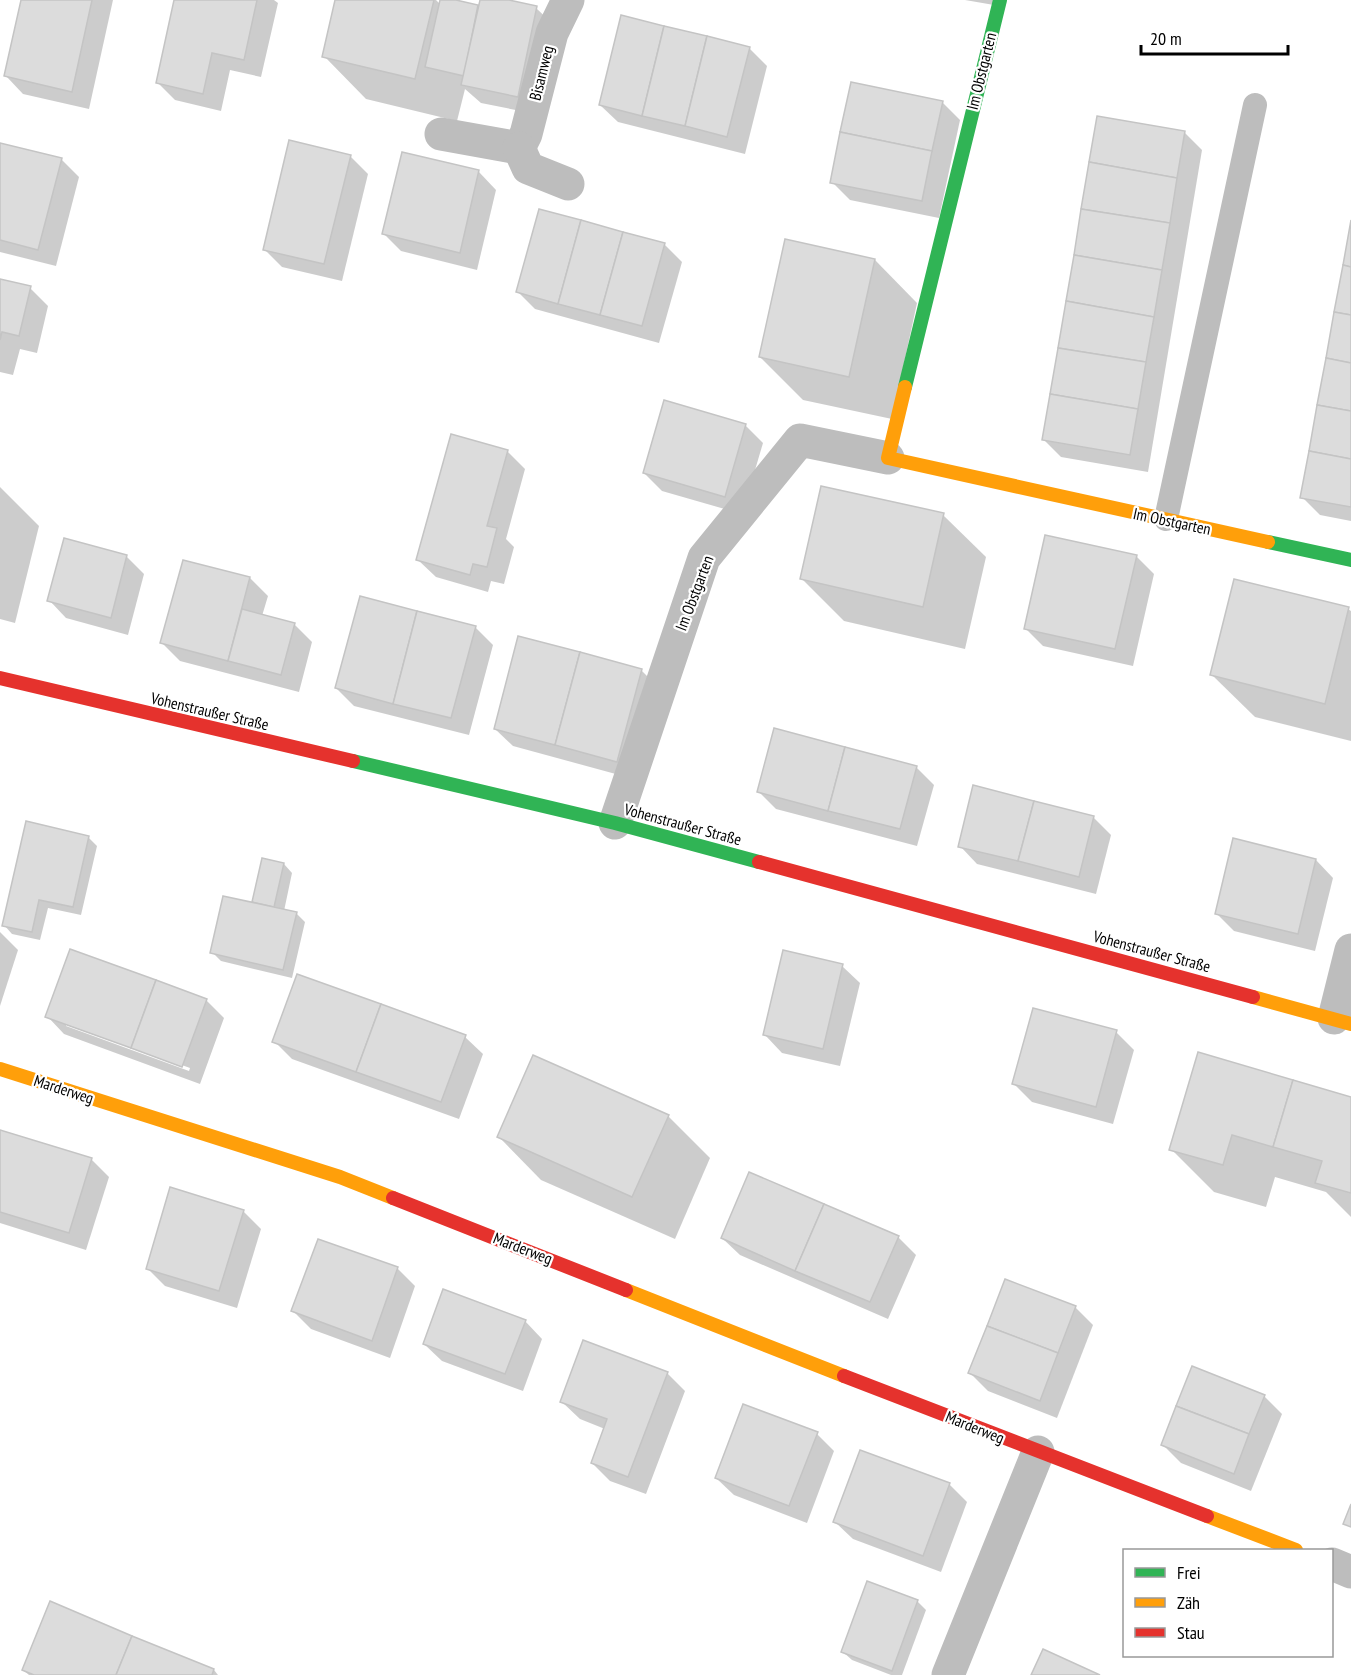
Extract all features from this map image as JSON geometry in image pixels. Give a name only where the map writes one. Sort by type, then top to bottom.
[{"type":"street","name":"Bisamweg","points":[[519,147],[526,134],[552,33],[568,0]]},
{"type":"street","name":"Im Obstgarten","points":[[888,458],[1000,0]]},
{"type":"street","points":[[441,134],[519,147],[528,168],[568,184]]},
{"type":"street","name":"Im Obstgarten","points":[[615,823],[704,558],[800,440],[1351,560]]},
{"type":"street","name":"Vohenstraußer Straße","points":[[0,678],[615,823],[1343,1021]]},
{"type":"street","points":[[1343,1021],[1351,950]]},
{"type":"street","name":"Marderweg","points":[[0,1069],[340,1177],[1291,1549]]},
{"type":"street","points":[[948,1675],[1038,1452]]},
{"type":"street","points":[[1333,1564],[1351,1572]]},
{"type":"lane","points":[[1166,519],[1255,105]]},
{"type":"building","points":[[21,0],[92,0],[72,92],[4,76]]},
{"type":"building","points":[[174,0],[257,0],[244,60],[212,53],[203,94],[156,83]]},
{"type":"building","points":[[335,0],[434,0],[415,79],[322,57]]},
{"type":"building","points":[[440,0],[456,0],[478,5],[464,76],[425,67]]},
{"type":"building","points":[[480,0],[509,0],[537,6],[518,97],[461,85]]},
{"type":"building","points":[[621,15],[664,26],[642,116],[599,105]]},
{"type":"building","points":[[664,26],[707,36],[685,126],[642,116]]},
{"type":"building","points":[[707,36],[750,47],[727,137],[685,126]]},
{"type":"building","points":[[851,82],[943,101],[932,151],[840,132]]},
{"type":"building","points":[[1097,116],[1185,131],[1177,178],[1089,162]]},
{"type":"building","points":[[840,132],[932,151],[922,201],[830,183]]},
{"type":"building","points":[[289,140],[351,155],[324,264],[263,250]]},
{"type":"building","points":[[0,143],[62,158],[38,250],[0,240]]},
{"type":"building","points":[[402,152],[479,170],[460,253],[382,234]]},
{"type":"building","points":[[1089,162],[1177,178],[1170,223],[1081,209]]},
{"type":"building","points":[[539,209],[581,220],[558,304],[516,292]]},
{"type":"building","points":[[1081,209],[1170,223],[1162,270],[1074,255]]},
{"type":"building","points":[[581,220],[623,232],[600,315],[558,304]]},
{"type":"building","points":[[1351,220],[1351,267],[1343,265]]},
{"type":"building","points":[[623,232],[665,243],[642,326],[600,315]]},
{"type":"building","points":[[785,239],[875,259],[849,377],[759,357]]},
{"type":"building","points":[[1074,255],[1162,270],[1154,317],[1066,301]]},
{"type":"building","points":[[1343,265],[1351,267],[1351,315],[1334,312]]},
{"type":"building","points":[[0,279],[31,286],[19,336],[2,332],[0,340]]},
{"type":"building","points":[[1066,301],[1154,317],[1146,362],[1058,348]]},
{"type":"building","points":[[1334,312],[1351,315],[1351,363],[1326,358]]},
{"type":"building","points":[[1058,348],[1146,362],[1138,409],[1050,394]]},
{"type":"building","points":[[1326,358],[1351,363],[1351,411],[1317,405]]},
{"type":"building","points":[[1050,394],[1138,409],[1130,455],[1042,440]]},
{"type":"building","points":[[664,400],[746,424],[725,497],[643,473]]},
{"type":"building","points":[[1317,405],[1351,411],[1351,459],[1309,451]]},
{"type":"building","points":[[451,434],[508,450],[487,526],[497,528],[487,567],[473,564],[470,575],[416,560]]},
{"type":"building","points":[[1309,451],[1351,459],[1351,507],[1300,498]]},
{"type":"building","points":[[821,486],[944,513],[923,607],[800,579]]},
{"type":"building","points":[[1045,535],[1137,555],[1115,649],[1024,629]]},
{"type":"building","points":[[64,538],[127,555],[111,618],[47,601]]},
{"type":"building","points":[[183,560],[250,577],[228,661],[160,643]]},
{"type":"building","points":[[1234,579],[1349,607],[1325,704],[1210,675]]},
{"type":"building","points":[[360,596],[417,611],[393,704],[335,688]]},
{"type":"building","points":[[242,609],[295,623],[281,675],[228,661]]},
{"type":"building","points":[[417,611],[476,626],[451,718],[393,704]]},
{"type":"building","points":[[518,636],[580,652],[555,745],[494,729]]},
{"type":"building","points":[[580,652],[642,669],[617,762],[555,745]]},
{"type":"building","points":[[774,728],[845,747],[828,811],[757,792]]},
{"type":"building","points":[[845,747],[917,766],[900,829],[828,811]]},
{"type":"building","points":[[973,785],[1034,801],[1018,861],[958,847]]},
{"type":"building","points":[[1034,801],[1094,816],[1079,877],[1018,861]]},
{"type":"building","points":[[26,821],[89,836],[73,907],[39,900],[32,932],[2,926]]},
{"type":"building","points":[[1233,838],[1316,859],[1298,934],[1215,914]]},
{"type":"building","points":[[262,858],[284,863],[274,907],[252,902]]},
{"type":"building","points":[[223,896],[297,912],[283,970],[210,953]]},
{"type":"building","points":[[70,949],[156,980],[131,1048],[45,1017]]},
{"type":"building","points":[[783,950],[843,964],[823,1049],[763,1035]]},
{"type":"building","points":[[297,974],[381,1004],[356,1072],[272,1042]]},
{"type":"building","points":[[156,980],[207,999],[182,1067],[131,1048]]},
{"type":"building","points":[[381,1004],[466,1035],[441,1102],[356,1072]]},
{"type":"building","points":[[1033,1008],[1117,1030],[1096,1107],[1012,1084]]},
{"type":"building","points":[[1198,1052],[1293,1080],[1273,1147],[1232,1135],[1223,1165],[1169,1150]]},
{"type":"building","points":[[533,1055],[669,1115],[632,1197],[497,1137]]},
{"type":"building","points":[[1293,1080],[1351,1097],[1351,1193],[1315,1183],[1322,1161],[1273,1147]]},
{"type":"building","points":[[0,1130],[92,1158],[69,1233],[0,1212]]},
{"type":"building","points":[[749,1172],[824,1204],[795,1271],[721,1238]]},
{"type":"building","points":[[170,1187],[244,1210],[219,1291],[146,1269]]},
{"type":"building","points":[[824,1204],[899,1236],[870,1302],[795,1271]]},
{"type":"building","points":[[318,1239],[398,1267],[372,1341],[291,1311]]},
{"type":"building","points":[[1005,1279],[1076,1306],[1058,1353],[987,1326]]},
{"type":"building","points":[[443,1289],[526,1320],[505,1374],[423,1344]]},
{"type":"building","points":[[987,1326],[1058,1353],[1040,1401],[968,1373]]},
{"type":"building","points":[[583,1340],[668,1372],[628,1477],[591,1463],[607,1419],[560,1402]]},
{"type":"building","points":[[1192,1366],[1265,1395],[1249,1434],[1176,1406]]},
{"type":"building","points":[[743,1404],[818,1432],[789,1506],[715,1478]]},
{"type":"building","points":[[1176,1406],[1249,1434],[1234,1474],[1161,1445]]},
{"type":"building","points":[[860,1450],[950,1483],[923,1556],[833,1522]]},
{"type":"building","points":[[1351,1504],[1351,1527],[1343,1524]]},
{"type":"building","points":[[867,1581],[918,1600],[892,1671],[841,1652]]},
{"type":"building","points":[[50,1601],[132,1636],[116,1675],[34,1675],[22,1670]]},
{"type":"building","points":[[132,1636],[214,1669],[212,1675],[116,1675]]},
{"type":"building","points":[[1043,1649],[1100,1675],[1031,1675]]},
{"type":"traffic: fast","points":[[905,387],[1000,0]]},
{"type":"traffic: fast","points":[[1268,542],[1351,560]]},
{"type":"traffic: fast","points":[[353,761],[615,823],[759,862]]},
{"type":"traffic: slow","points":[[905,387],[888,458],[1268,542]]},
{"type":"traffic: slow","points":[[1253,997],[1351,1024]]},
{"type":"traffic: slow","points":[[0,1069],[340,1177],[393,1198]]},
{"type":"traffic: slow","points":[[626,1290],[844,1376]]},
{"type":"traffic: slow","points":[[1207,1516],[1293,1549]]},
{"type":"traffic: jam","points":[[0,678],[353,761]]},
{"type":"traffic: jam","points":[[759,862],[1253,997]]},
{"type":"traffic: jam","points":[[393,1198],[626,1290]]},
{"type":"traffic: jam","points":[[844,1376],[1207,1516]]}]
